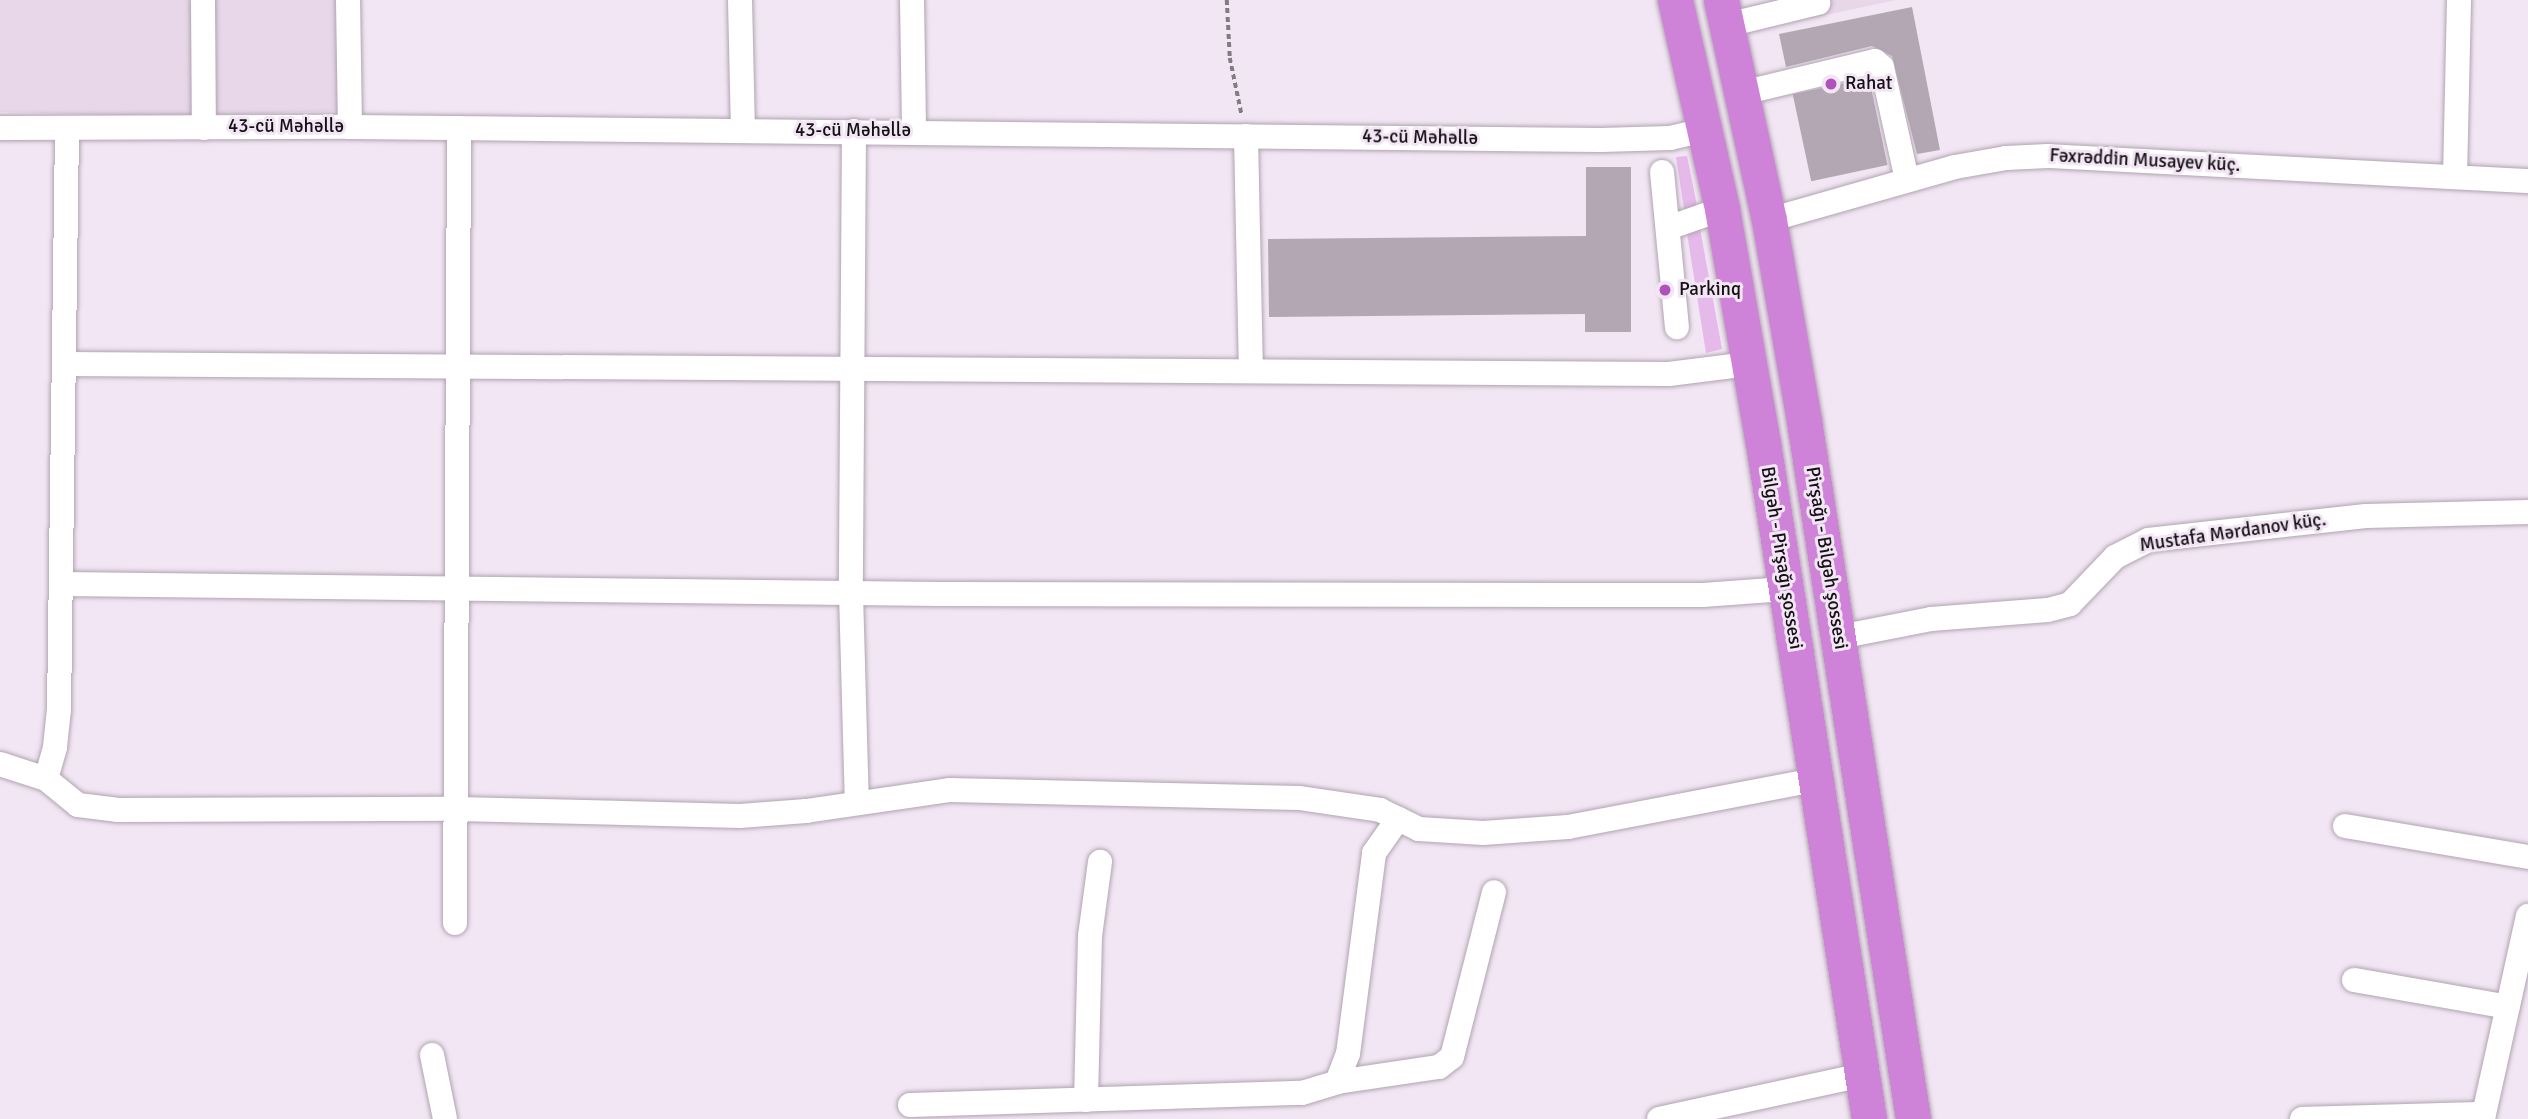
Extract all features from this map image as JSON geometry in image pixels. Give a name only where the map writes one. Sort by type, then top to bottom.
[{"type":"highway","name":"Bilgəh - Pirşağı şossesi","points":[[1675,0],[1722,209],[1869,1117]]},
{"type":"highway","name":"Pirşağı - Bilgəh şossesi","points":[[1724,12],[1769,220],[1839,637],[1913,1119]]},
{"type":"street","points":[[203,0],[204,128]]},
{"type":"street","points":[[348,0],[350,127]]},
{"type":"street","points":[[740,0],[743,131]]},
{"type":"street","points":[[912,0],[914,131]]},
{"type":"street","points":[[2455,177],[2459,0]]},
{"type":"street","points":[[1724,12],[1818,3]]},
{"type":"street","points":[[1742,93],[1864,60],[1875,61],[1882,67],[1907,180]]},
{"type":"street","name":"43-cü Məhəllə","points":[[0,128],[350,127],[914,131],[1641,140],[1704,130]]},
{"type":"street","points":[[46,779],[55,747],[59,710],[67,128]]},
{"type":"street","points":[[455,923],[458,809],[459,128]]},
{"type":"street","points":[[854,131],[851,593],[857,803]]},
{"type":"street","points":[[1246,136],[1251,371]]},
{"type":"street","name":"Fəxrəddin Musayev küç.","points":[[1769,220],[1907,180],[2006,158],[2048,156],[2528,181]]},
{"type":"street","points":[[1662,172],[1677,327]]},
{"type":"street","points":[[1668,228],[1722,209]]},
{"type":"street","points":[[65,364],[460,364],[1669,373],[1748,364]]},
{"type":"street","name":"Mustafa Mərdanov küç.","points":[[1839,637],[1917,621],[2048,610],[2070,604],[2115,557],[2148,540],[2365,516],[2528,512]]},
{"type":"street","points":[[62,584],[459,586],[851,593],[1703,595],[1785,589]]},
{"type":"street","points":[[0,764],[46,779],[68,799],[88,808],[458,809],[740,816],[950,790],[1299,798],[1356,805],[1437,832],[1568,828],[1815,780]]},
{"type":"street","points":[[1337,1082],[1348,1054],[1374,853],[1398,819]]},
{"type":"street","points":[[2345,827],[2528,857]]},
{"type":"street","points":[[1086,1100],[1090,936],[1100,862]]},
{"type":"street","points":[[910,1105],[1302,1093],[1337,1082],[1439,1068],[1451,1057],[1494,892]]},
{"type":"street","points":[[2302,1119],[2487,1117],[2528,916]]},
{"type":"street","points":[[2354,980],[2508,1007]]},
{"type":"street","points":[[432,1055],[445,1119]]},
{"type":"street","points":[[1660,1119],[1862,1075]]},
{"type":"path","points":[[1227,0],[1230,58],[1246,136]]},
{"type":"shaded area","points":[[0,0],[338,0],[339,111],[161,116],[0,112]]},
{"type":"shaded area","points":[[1769,0],[1896,0],[1774,26]]},
{"type":"shaded area","points":[[1687,156],[1698,211],[1685,215],[1676,157]]},
{"type":"shaded area","points":[[1699,223],[1722,349],[1706,353],[1686,227]]},
{"type":"building","points":[[1912,7],[1940,150],[1917,154],[1892,56],[1872,46],[1786,67],[1779,34]]},
{"type":"building","points":[[1869,78],[1888,165],[1811,181],[1793,94]]},
{"type":"building","points":[[1586,167],[1631,167],[1631,332],[1585,332],[1585,314],[1269,317],[1268,239],[1586,236]]},
{"type":"place","name":"Rahat","points":[[1831,84]]},
{"type":"place","name":"Parkinq","points":[[1665,290]]}]
